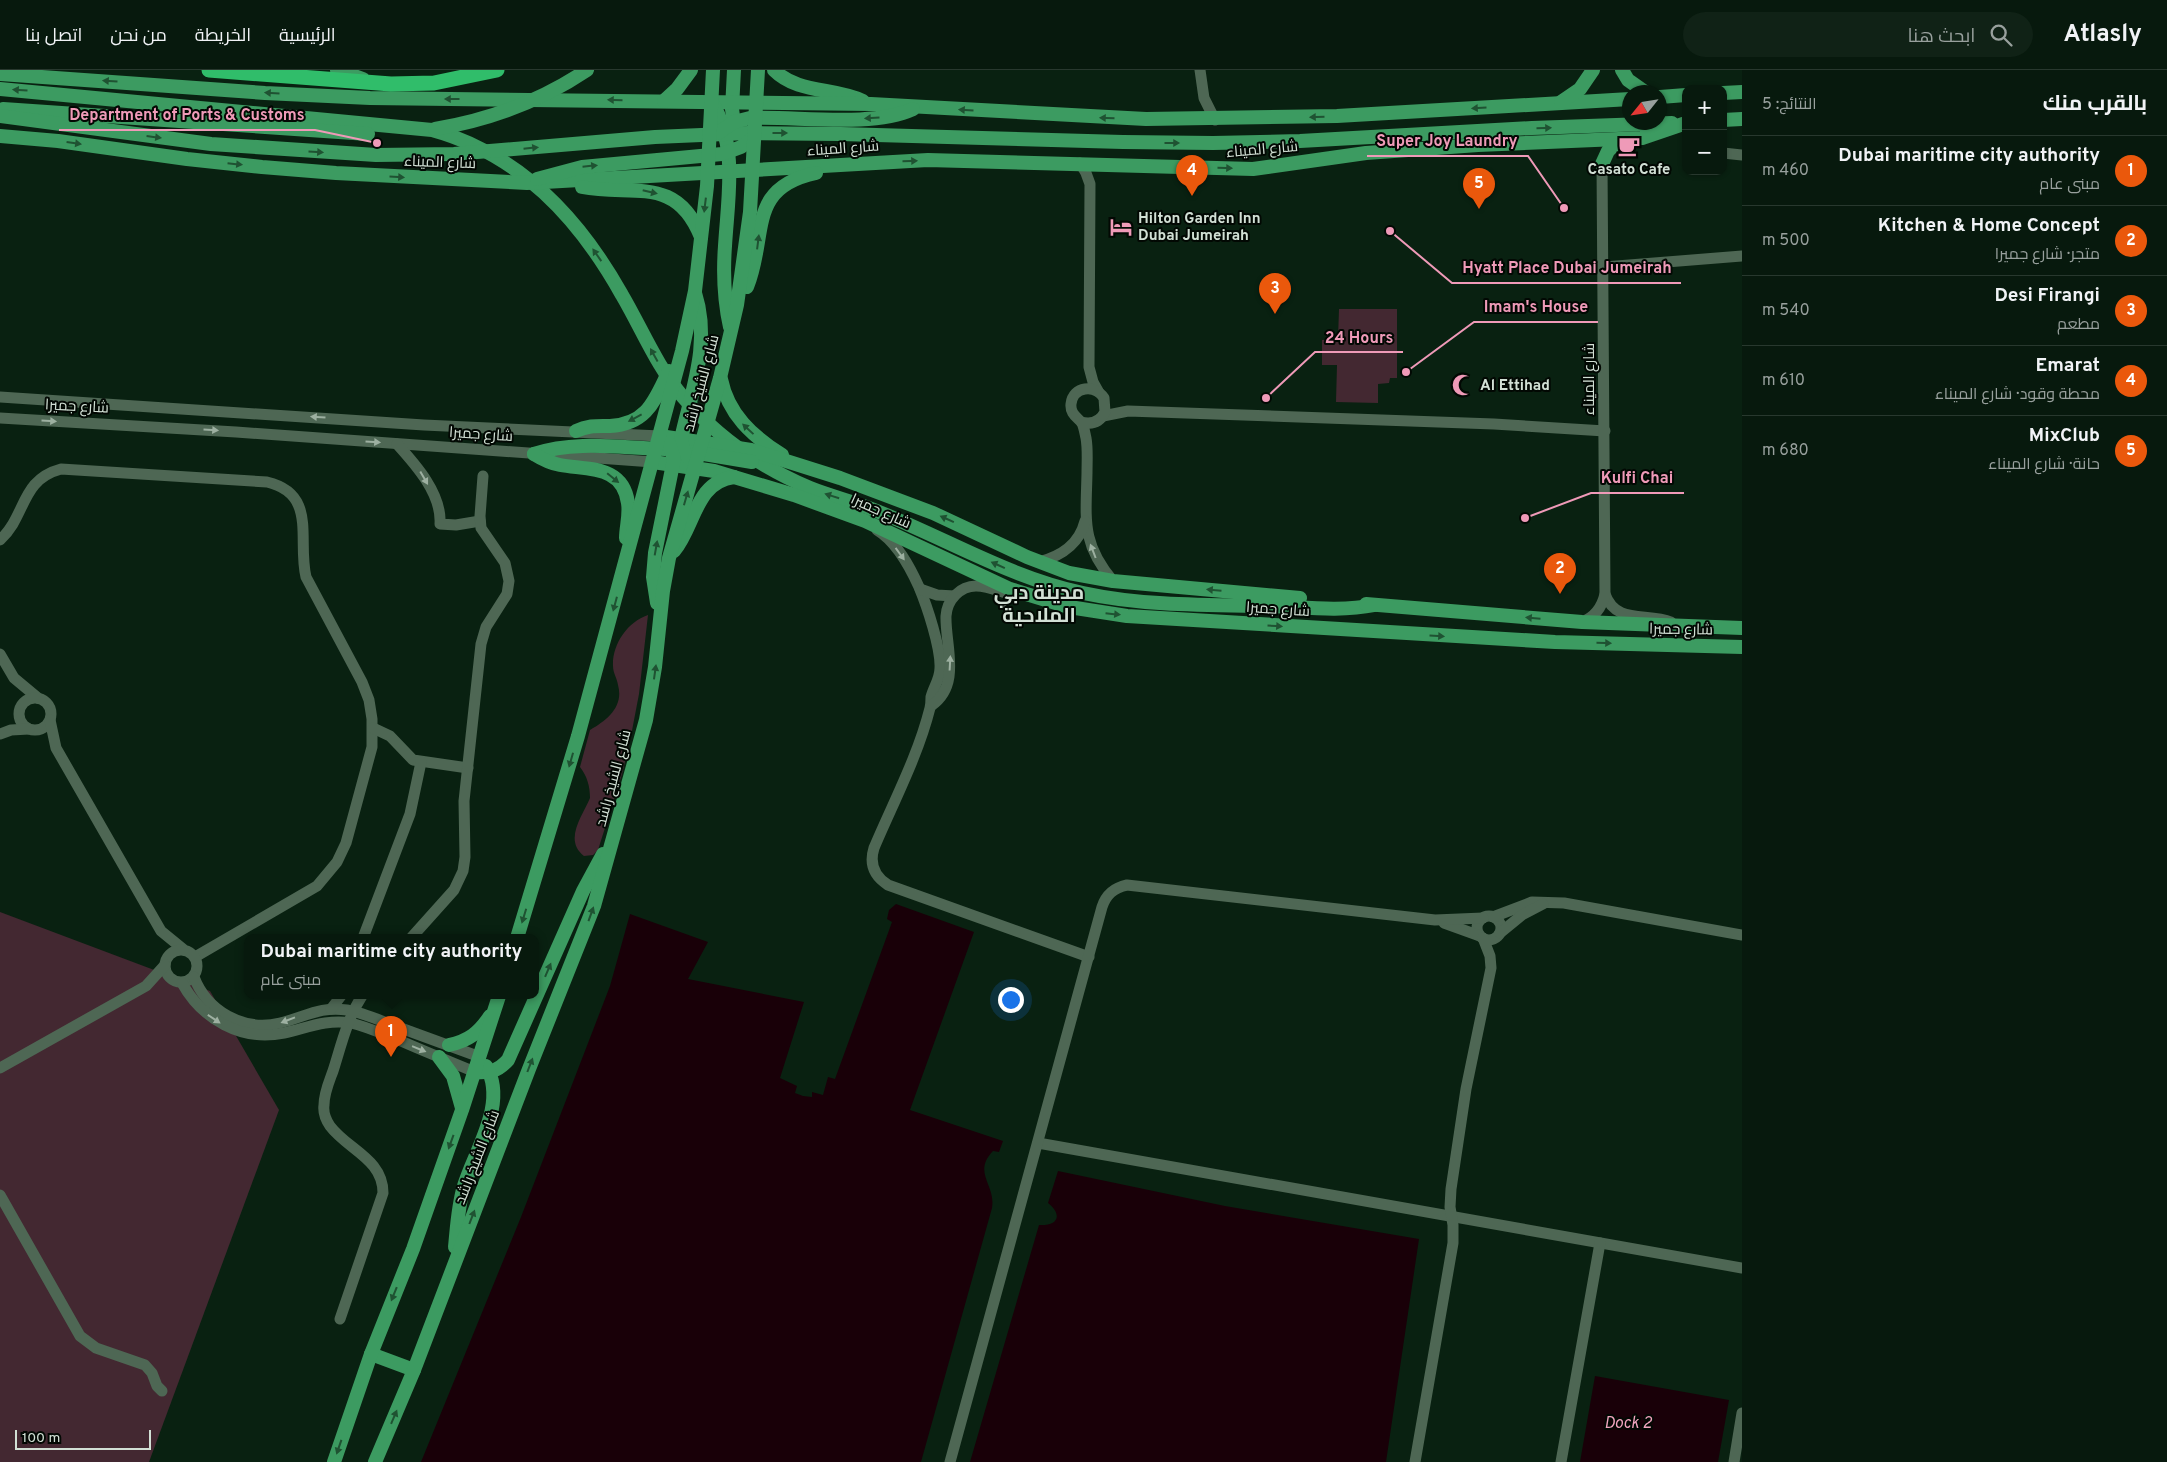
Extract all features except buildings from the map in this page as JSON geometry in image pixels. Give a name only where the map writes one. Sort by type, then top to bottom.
[{"type":"highway","points":[[209,70],[376,83],[414,84],[455,80],[497,70]]},
{"type":"main road","points":[[338,70],[399,98]]},
{"type":"main road","points":[[0,116],[37,116],[348,133],[411,132],[465,123],[505,111],[549,92],[587,70]]},
{"type":"main road","points":[[664,101],[677,89],[690,70]]},
{"type":"main road","name":"شارع الشيخ راشد","points":[[518,934],[578,736],[628,557],[682,351],[695,291],[701,237],[708,172],[713,70]]},
{"type":"main road","points":[[734,70],[729,125],[735,150],[752,170]]},
{"type":"main road","name":"شارع الشيخ راشد","points":[[375,1462],[414,1370],[559,992],[585,931],[616,831],[646,720],[669,558],[720,378],[738,305],[747,243],[758,70]]},
{"type":"main road","points":[[774,70],[787,80],[800,86],[839,92],[871,104]]},
{"type":"main road","points":[[1553,104],[1563,101],[1580,89],[1593,70]]},
{"type":"main road","points":[[1622,70],[1628,80],[1635,85]]},
{"type":"main road","name":"شارع الميناء","points":[[0,74],[265,93],[399,98],[871,104],[1094,118],[1190,120],[1337,116],[1622,100]]},
{"type":"main road","points":[[0,89],[432,130],[456,138],[492,154],[520,171],[543,190],[576,225],[623,296],[671,382],[706,422],[733,445],[762,465],[802,484],[876,510],[1005,568],[1082,593],[1141,602],[1337,610],[1375,605]]},
{"type":"main road","points":[[1727,93],[1742,92]]},
{"type":"main road","points":[[1667,96],[1682,95]]},
{"type":"main road","points":[[711,102],[729,125]]},
{"type":"main road","points":[[709,149],[729,125],[756,118],[869,119],[890,117],[919,106]]},
{"type":"main road","points":[[0,109],[211,144],[376,156],[454,154],[655,137],[748,133],[1123,142],[1283,142],[1426,134],[1682,124]]},
{"type":"main road","points":[[1727,120],[1742,119]]},
{"type":"main road","name":"شارع الميناء","points":[[0,136],[58,141],[187,159],[271,168],[527,183],[928,160],[1237,169],[1269,167],[1347,155],[1587,139],[1619,140],[1648,136],[1682,125]]},
{"type":"main road","points":[[1269,167],[1304,156],[1391,144],[1426,134]]},
{"type":"main road","points":[[527,183],[554,173],[582,167],[709,149],[735,150],[754,137]]},
{"type":"main road","points":[[0,142],[25,139]]},
{"type":"main road","points":[[1587,139],[1597,151],[1602,164]]},
{"type":"main road","points":[[1602,164],[1608,151],[1619,140]]},
{"type":"main road","points":[[731,335],[724,276],[730,171],[735,150]]},
{"type":"main road","points":[[738,305],[751,277],[765,208],[773,196],[784,185],[799,177],[861,163]]},
{"type":"main road","points":[[567,182],[591,188],[640,190],[662,195],[675,202],[686,212],[701,237]]},
{"type":"main road","points":[[660,613],[655,589],[654,565],[702,345],[702,317],[695,291]]},
{"type":"main road","points":[[576,431],[590,426],[622,424],[642,415],[656,400],[668,372],[682,351]]},
{"type":"main road","points":[[720,378],[724,394],[731,409],[746,428],[775,450],[802,466]]},
{"type":"main road","points":[[534,454],[574,446],[678,451],[700,447],[761,464],[802,466]]},
{"type":"main road","name":"شارع جميرا","points":[[656,449],[678,451],[695,467],[794,495],[865,521],[993,581],[1079,609],[1127,616],[1556,642],[1742,647]]},
{"type":"main road","points":[[534,454],[558,464],[602,471],[618,481],[625,491],[628,502],[626,535],[628,557]]},
{"type":"main road","name":"شارع جميرا","points":[[802,466],[923,509],[1038,562],[1076,574],[1113,581],[1582,622],[1742,628]]},
{"type":"main road","points":[[669,558],[683,539],[703,494],[714,484],[734,477]]},
{"type":"main road","points":[[539,990],[583,891],[616,831]]},
{"type":"main road","points":[[475,1072],[490,1073],[501,1068],[508,1060],[535,999]]},
{"type":"main road","points":[[449,1045],[461,1043],[471,1038],[486,1022],[498,1000]]},
{"type":"main road","name":"شارع الشيخ راشد","points":[[334,1462],[371,1354],[462,1110],[498,1000]]},
{"type":"main road","points":[[439,1057],[453,1076],[462,1110]]},
{"type":"main road","points":[[454,1263],[457,1219],[464,1187],[494,1107],[495,1092],[490,1073],[480,1057]]},
{"type":"main road","points":[[371,1354],[414,1370]]},
{"type":"street","points":[[1200,70],[1202,89],[1207,106],[1215,120]]},
{"type":"street","points":[[1190,120],[1198,106],[1202,89]]},
{"type":"street","points":[[1727,153],[1742,155]]},
{"type":"street","points":[[1080,163],[1090,184],[1089,366],[1093,382],[1106,402],[1128,410],[1564,428],[1578,424],[1605,427]]},
{"type":"street","points":[[1090,184],[1102,164]]},
{"type":"street","name":"شارع الميناء","points":[[1602,164],[1605,594]]},
{"type":"street","points":[[1604,263],[1648,263],[1742,256]]},
{"type":"street","points":[[1089,366],[1080,390],[1072,398],[1071,408],[1074,416],[1081,422],[1091,423],[1128,410]]},
{"type":"street","points":[[1080,390],[1089,388],[1098,391]]},
{"type":"street","name":"شارع جميرا","points":[[0,396],[424,424],[576,431],[656,449]]},
{"type":"street","points":[[1106,402],[1100,419],[1091,432],[1087,450],[1086,514],[1089,540],[1093,554],[1113,581]]},
{"type":"street","name":"شارع جميرا","points":[[0,418],[534,454]]},
{"type":"street","points":[[1081,422],[1087,450]]},
{"type":"street","points":[[397,444],[422,474],[434,497],[440,517],[440,524],[456,525],[480,521]]},
{"type":"street","points":[[0,540],[14,523],[30,488],[41,478],[61,469],[260,481],[280,486],[295,498],[301,510],[304,525],[303,560],[306,577],[366,691],[371,709],[372,747],[346,843],[331,871],[309,892],[195,957]]},
{"type":"street","points":[[415,934],[454,890],[463,871],[465,857],[463,817],[481,644],[486,626],[507,594],[510,581],[505,563],[484,534],[480,521],[482,476]]},
{"type":"street","points":[[1038,562],[1056,556],[1073,545],[1080,536],[1086,514]]},
{"type":"street","points":[[865,521],[883,533],[911,570],[920,589],[940,664],[931,706],[914,755],[874,848],[871,862],[877,876],[888,885],[1089,957]]},
{"type":"street","points":[[931,706],[942,694],[949,674],[951,660],[946,614],[954,596],[962,590],[976,586],[1007,594],[1032,595]]},
{"type":"street","points":[[920,589],[937,595],[954,596]]},
{"type":"street","points":[[1582,622],[1596,612],[1605,594]]},
{"type":"street","points":[[1605,594],[1610,605],[1621,614],[1659,618],[1677,626]]},
{"type":"street","points":[[0,654],[14,678],[48,704],[51,712],[50,720],[56,748],[160,931],[169,977],[180,982],[207,1015],[225,1026],[244,1033],[275,1034],[320,1023],[348,1023],[370,1028],[475,1072]]},
{"type":"street","points":[[14,678],[21,722],[56,748]]},
{"type":"street","points":[[3,733],[27,699],[38,698]]},
{"type":"street","points":[[3,733],[42,728],[50,720]]},
{"type":"street","points":[[373,728],[390,736],[409,757],[421,762],[468,768]]},
{"type":"street","points":[[365,934],[410,814],[421,762]]},
{"type":"street","points":[[950,1462],[1104,900],[1114,890],[1127,886],[1435,920],[1488,917],[1500,922],[1497,953],[1491,968],[1466,1089],[1451,1189],[1453,1243],[1414,1462]]},
{"type":"street","points":[[1435,920],[1491,940],[1522,915],[1547,902]]},
{"type":"street","points":[[1491,968],[1490,956],[1478,924],[1488,917],[1524,903],[1572,904],[1742,935]]},
{"type":"street","points":[[160,931],[183,950]]},
{"type":"street","points":[[0,1068],[146,986],[174,951],[183,950],[190,952],[195,957],[198,969],[194,977],[180,982],[146,986]]},
{"type":"street","points":[[194,977],[205,997],[216,1008],[236,1020],[251,1024],[274,1024],[310,1012],[332,1009],[353,1011],[480,1057]]},
{"type":"street","points":[[332,1009],[339,999]]},
{"type":"street","points":[[340,1320],[383,1193],[382,1180],[377,1169],[334,1130],[327,1121],[324,1109],[325,1096],[348,1023],[360,999]]},
{"type":"street","points":[[1038,1143],[1742,1268]]},
{"type":"street","points":[[0,1195],[80,1336],[96,1348],[145,1365],[162,1391]]},
{"type":"street","points":[[1561,1462],[1600,1243]]},
{"type":"street","points":[[1734,1462],[1742,1414]]},
{"type":"shaded area","points":[[1339,309],[1397,309],[1397,378],[1390,378],[1389,383],[1378,384],[1378,403],[1336,402],[1337,365],[1322,365],[1322,340],[1338,339]]},
{"type":"shaded area","points":[[648,615],[639,694],[622,774],[598,850],[593,855],[584,856],[578,850],[575,843],[575,835],[576,827],[590,798],[590,794],[589,785],[580,767],[590,730],[613,712],[619,700],[618,685],[613,666],[613,658],[618,642],[627,629],[640,618]]},
{"type":"shaded area","points":[[0,912],[210,991],[279,1110],[149,1462],[0,1462]]},
{"type":"water","points":[[896,904],[974,932],[910,1110],[1003,1141],[999,1152],[993,1151],[987,1159],[985,1166],[986,1179],[991,1192],[992,1208],[921,1462],[421,1462],[521,1217],[610,986],[630,914],[708,942],[688,979],[804,1002],[780,1078],[797,1086],[795,1093],[812,1097],[812,1092],[823,1095],[828,1077],[835,1079],[892,922],[887,919],[889,910]]},
{"type":"water","points":[[1058,1171],[1225,1206],[1419,1239],[1386,1462],[970,1462],[1039,1225],[1051,1224],[1056,1219],[1056,1212],[1048,1203]]},
{"type":"water","name":"Dock 2","points":[[1595,1376],[1729,1400],[1718,1462],[1580,1462]]},
{"type":"place","name":"Department of Ports & Customs","points":[[377,143]]},
{"type":"place","name":"Casato Cafe","points":[[1629,146]]},
{"type":"place","name":"Emarat","points":[[1192,196]]},
{"type":"place","name":"Super Joy Laundry","points":[[1564,208]]},
{"type":"place","name":"MixClub","points":[[1479,209]]},
{"type":"place","name":"Hilton Garden Inn Dubai Jumeirah","points":[[1121,227]]},
{"type":"place","name":"Hyatt Place Dubai Jumeirah","points":[[1390,231]]},
{"type":"place","name":"Desi Firangi","points":[[1275,314]]},
{"type":"place","name":"Imam's House","points":[[1406,372]]},
{"type":"place","name":"Al Ettihad","points":[[1463,385]]},
{"type":"place","name":"24 Hours","points":[[1266,398]]},
{"type":"place","name":"Kulfi Chai","points":[[1525,518]]},
{"type":"place","name":"Kitchen & Home Concept","points":[[1560,594]]},
{"type":"place","name":"Dubai maritime city authority","points":[[391,1057]]},
{"type":"district","name":"مدينة دبي الملاحية","points":[[1039,604]]}]
